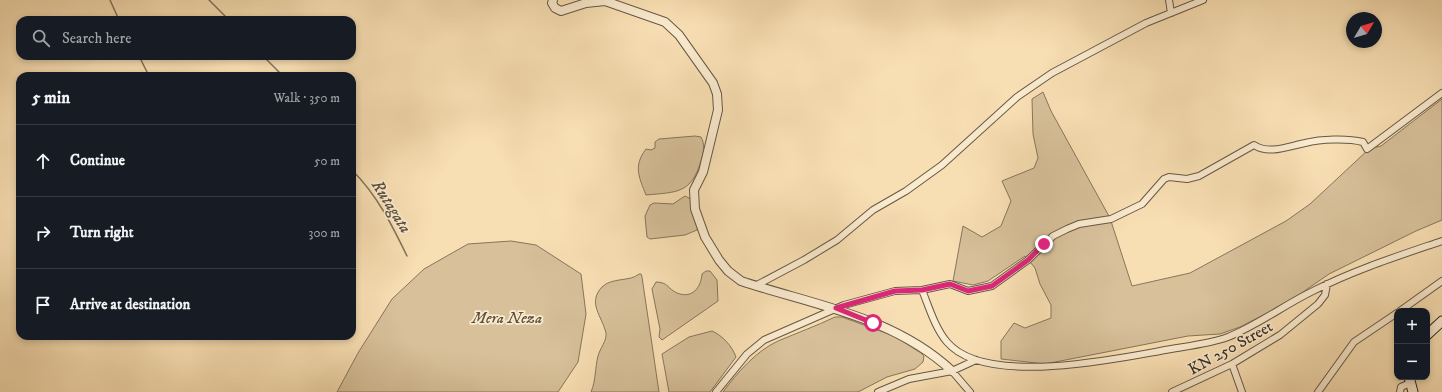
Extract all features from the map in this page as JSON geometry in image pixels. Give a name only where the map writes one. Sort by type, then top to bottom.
[{"type":"main road","points":[[1430,332],[1442,321]]},
{"type":"street","points":[[553,0],[552,3],[555,8],[561,11],[586,3],[605,1],[627,7],[665,22],[679,35],[713,83],[717,94],[718,110],[703,172],[694,190],[695,209],[706,237],[718,260],[728,271],[740,281],[836,308],[906,338],[935,356],[952,371],[970,392]]},
{"type":"street","points":[[1169,0],[1171,13]]},
{"type":"street","points":[[755,286],[837,240],[873,210],[906,191],[942,165],[1017,97],[1052,73],[1107,42],[1203,0]]},
{"type":"street","points":[[716,392],[746,354],[764,340],[836,308],[895,291],[922,290],[950,284],[968,291],[992,286],[1028,260],[1053,236],[1079,224],[1111,220],[1142,204],[1164,179],[1169,177],[1187,179],[1199,176],[1254,145],[1261,150],[1282,149],[1304,143],[1344,139],[1363,142],[1367,149],[1442,93]]},
{"type":"street","points":[[922,290],[947,342],[959,352],[976,360],[1021,368],[1050,367],[1103,361],[1226,338],[1248,328],[1292,301],[1367,266],[1442,241]]},
{"type":"street","points":[[1404,308],[1442,281]]},
{"type":"street","name":"KN 250 Street","points":[[1172,392],[1232,364],[1280,335],[1318,304],[1325,295],[1327,284]]},
{"type":"street","points":[[1318,392],[1354,342],[1394,315]]},
{"type":"street","points":[[878,392],[909,379],[952,371],[976,360]]},
{"type":"street","points":[[1232,364],[1242,392]]},
{"type":"street","points":[[1400,392],[1402,387],[1411,384]]},
{"type":"green space","points":[[1043,92],[1051,111],[1110,218],[1132,286],[1190,273],[1286,221],[1310,204],[1369,149],[1381,146],[1442,99],[1442,220],[1416,231],[1329,274],[1290,301],[1240,327],[1220,334],[1188,336],[1045,364],[1001,359],[1001,341],[1014,323],[1025,328],[1051,318],[1051,305],[1040,284],[1035,268],[1025,256],[988,281],[973,285],[953,281],[963,226],[982,237],[1001,226],[1011,201],[1002,181],[1034,168],[1038,158],[1033,134],[1032,99]]},
{"type":"green space","points":[[695,136],[701,137],[704,149],[693,180],[681,189],[674,192],[646,195],[639,177],[638,166],[646,149],[651,150],[655,148],[655,142],[659,139]]},
{"type":"green space","points":[[685,196],[691,199],[699,224],[697,230],[685,235],[650,239],[647,237],[645,216],[650,205],[654,203],[673,204]]},
{"type":"green space","name":"Mera Neza","points":[[511,241],[536,245],[581,274],[586,314],[578,362],[558,392],[337,392],[358,353],[392,299],[424,269],[468,244]]},
{"type":"green space","points":[[706,271],[710,271],[717,280],[718,301],[662,340],[659,337],[660,329],[652,289],[656,282],[666,284],[677,293],[687,295],[698,288],[702,274]]},
{"type":"green space","points":[[641,274],[642,277],[659,392],[591,392],[594,383],[598,356],[606,336],[597,310],[596,299],[598,293],[606,284],[631,278]]},
{"type":"green space","points":[[835,317],[842,317],[894,336],[921,353],[924,356],[923,362],[915,369],[887,377],[858,392],[723,392],[734,377],[748,363],[770,345]]},
{"type":"green space","points":[[712,331],[727,342],[736,357],[710,392],[669,392],[662,354],[689,337]]},
{"type":"waterway","points":[[110,0],[117,16]]},
{"type":"waterway","name":"Rutagata","points":[[209,0],[225,16]]},
{"type":"waterway","points":[[141,60],[147,72]]},
{"type":"waterway","name":"Rutagata","points":[[267,60],[279,72]]},
{"type":"waterway","name":"Rutagata","points":[[356,174],[369,190],[390,222],[407,256]]},
{"type":"route","points":[[873,323],[836,308],[844,304],[895,291],[922,290],[950,284],[968,291],[992,286],[1011,274],[1044,244]]}]
